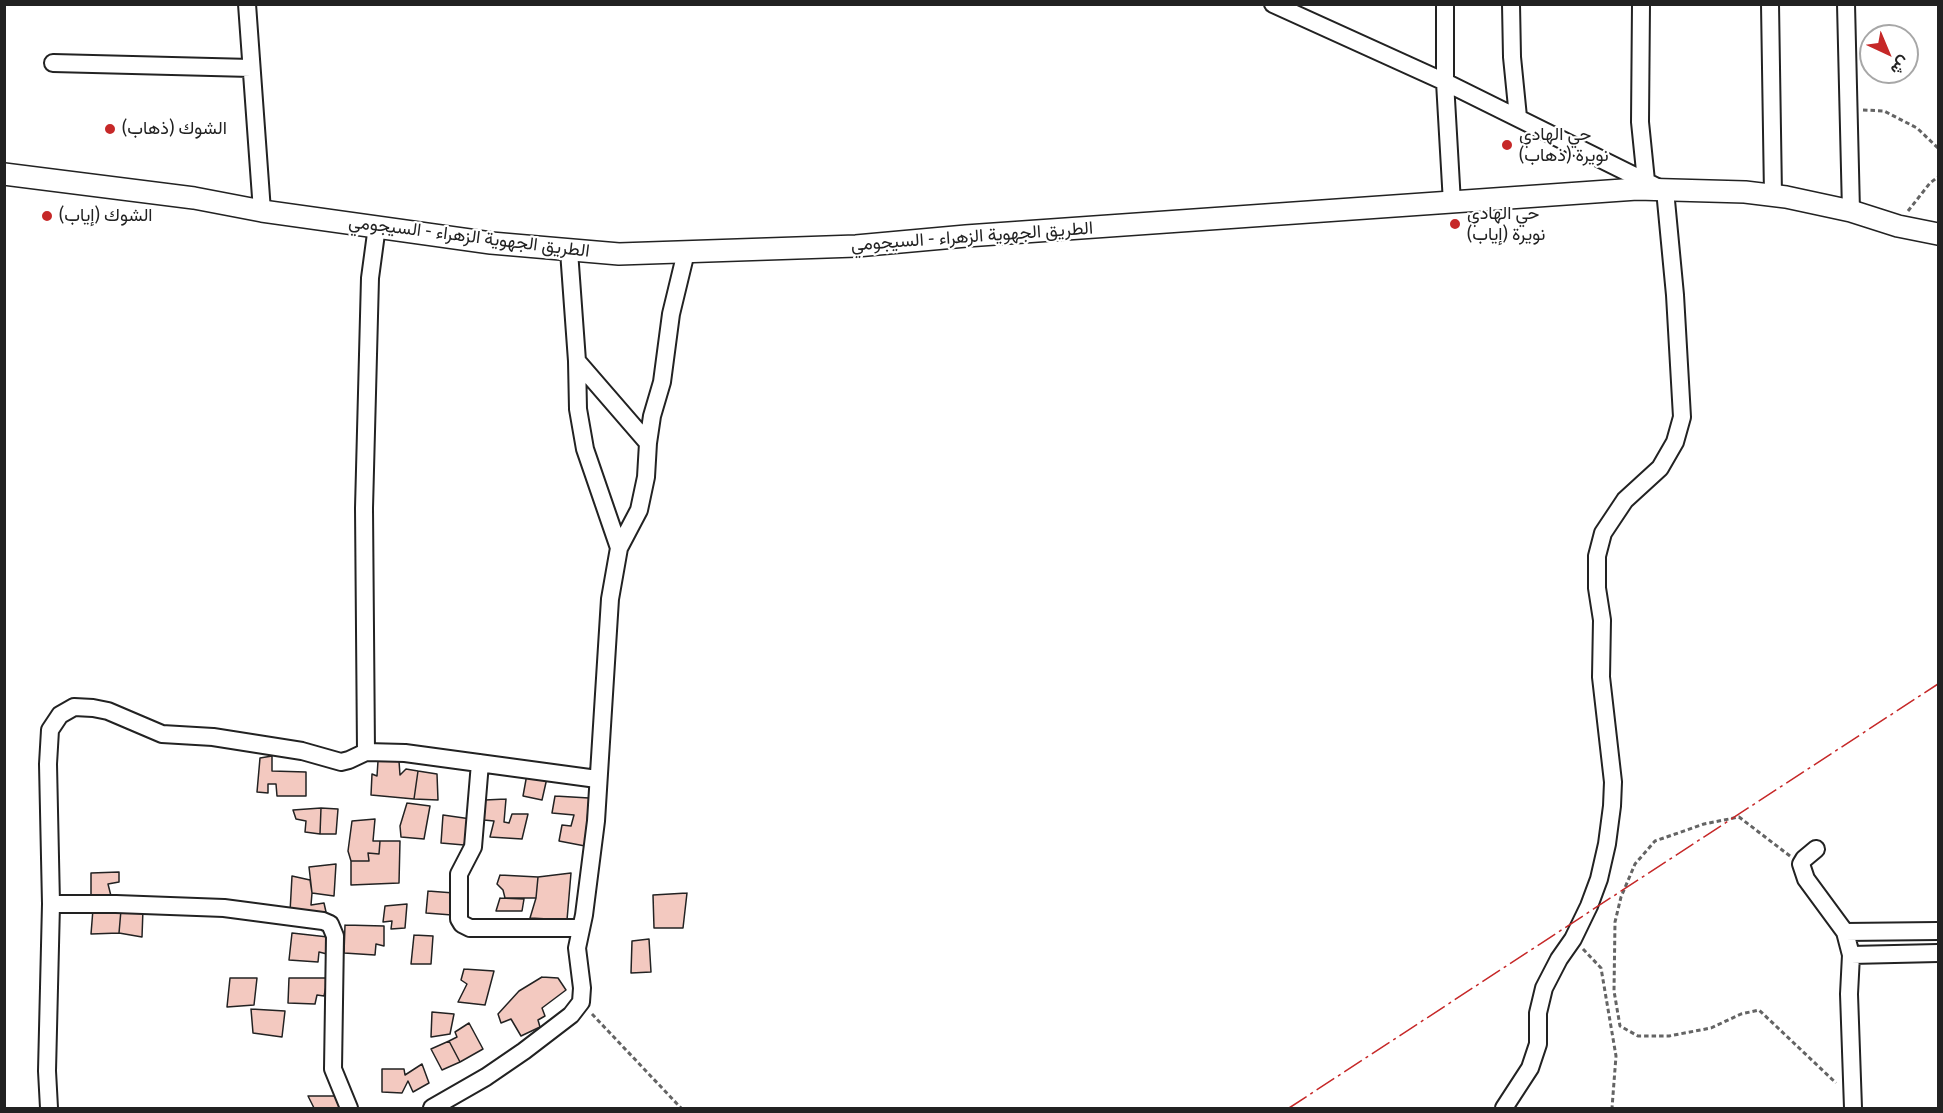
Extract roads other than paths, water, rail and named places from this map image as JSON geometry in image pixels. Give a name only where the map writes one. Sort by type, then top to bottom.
[{"type":"main road","name":"الطريق الجهوية الزهراء - السيجومي","points":[[4,174],[194,198],[262,211],[491,243],[618,254],[856,246],[966,236],[1658,187],[1773,195],[1851,211],[1898,226],[1938,234]]},
{"type":"street","points":[[247,4],[262,211]]},
{"type":"street","points":[[1273,4],[1445,82],[1658,187]]},
{"type":"street","points":[[1445,4],[1445,82],[1452,203]]},
{"type":"street","points":[[1511,4],[1512,57],[1518,117]]},
{"type":"street","points":[[1504,1108],[1530,1068],[1538,1044],[1538,1013],[1544,988],[1559,959],[1573,939],[1589,906],[1599,879],[1607,844],[1613,782],[1601,677],[1602,620],[1597,588],[1597,556],[1603,533],[1625,500],[1660,468],[1675,442],[1682,417],[1675,295],[1658,187],[1640,122],[1641,4]]},
{"type":"street","points":[[1770,4],[1773,195]]},
{"type":"street","points":[[1846,4],[1851,211]]},
{"type":"street","points":[[53,63],[251,68]]},
{"type":"street","points":[[366,752],[364,486],[370,278],[377,226]]},
{"type":"street","points":[[569,251],[578,409],[585,449],[619,548]]},
{"type":"street","points":[[432,1108],[486,1077],[524,1051],[571,1015],[581,1002],[582,988],[577,948],[596,821],[603,676],[609,633],[610,598],[619,548],[639,510],[646,477],[648,443],[662,382],[671,314],[686,252]]},
{"type":"street","points":[[577,361],[648,443]]},
{"type":"street","points":[[49,1108],[47,1071],[51,904],[48,764],[50,730],[60,716],[74,707],[108,711],[162,734],[213,736],[302,751],[340,762],[366,752],[405,753],[597,779]]},
{"type":"street","points":[[480,763],[473,847],[459,874],[459,919],[462,924],[471,928],[581,928]]},
{"type":"street","points":[[1816,849],[1801,864],[1806,879],[1845,932],[1851,955],[1853,1104]]},
{"type":"street","points":[[51,904],[224,908],[323,921],[330,924],[336,936],[333,1069],[349,1108]]},
{"type":"street","points":[[1845,932],[1938,931]]},
{"type":"street","points":[[1851,955],[1938,953]]},
{"type":"place","name":"الشوك (ذهاب)","points":[[110,129]]},
{"type":"place","name":"حي الهادي نويرة (ذهاب)","points":[[1507,145]]},
{"type":"place","name":"الشوك (إياب)","points":[[47,216]]},
{"type":"place","name":"حي الهادي نويرة (إياب)","points":[[1455,224]]}]
